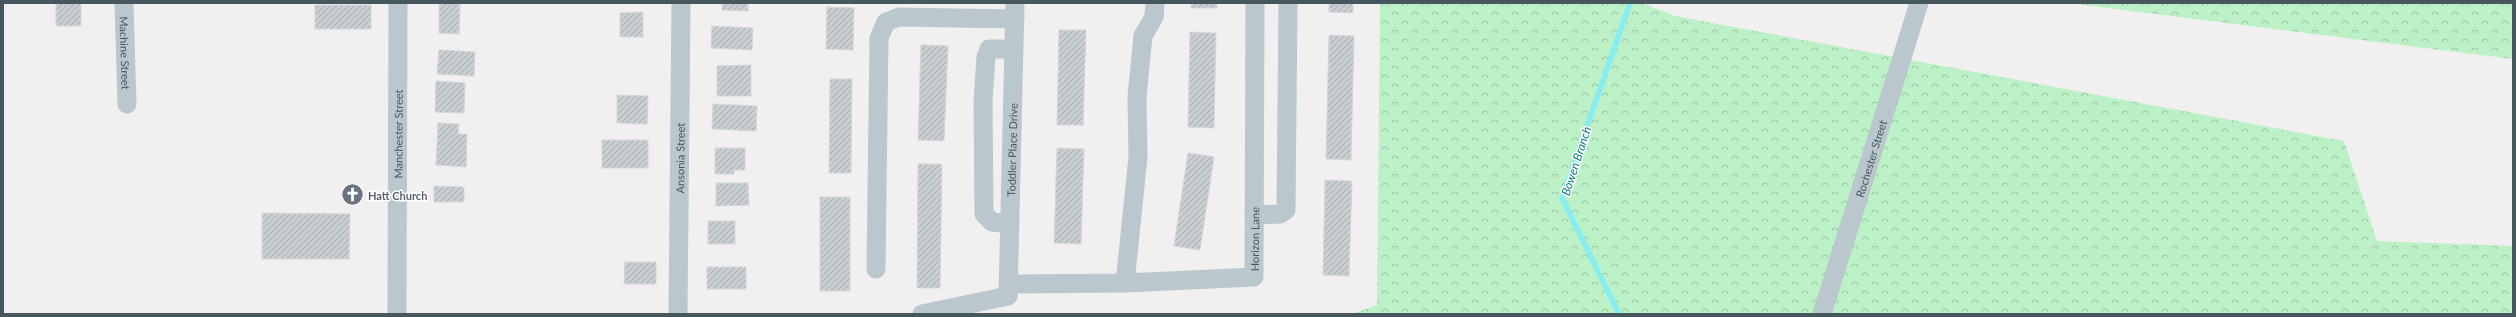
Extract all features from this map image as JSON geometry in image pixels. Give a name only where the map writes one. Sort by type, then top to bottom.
[{"type":"street","name":"Machine Street","points":[[124,3],[127,104]]},
{"type":"street","name":"Manchester Street","points":[[397,314],[398,3]]},
{"type":"street","name":"Ansonia Street","points":[[678,314],[681,3]]},
{"type":"street","points":[[1125,283],[1138,158],[1137,97],[1143,36],[1154,17],[1155,3]]},
{"type":"street","name":"Horizon Lane","points":[[922,314],[1008,290],[1254,277],[1255,3]]},
{"type":"street","points":[[1254,215],[1280,214],[1286,210],[1288,3]]},
{"type":"street","name":"Rochester Street","points":[[1822,314],[1919,3]]},
{"type":"street","points":[[876,269],[879,38],[886,22],[900,17],[1015,11]]},
{"type":"street","name":"Toddler Place Drive","points":[[1008,290],[1015,11]]},
{"type":"street","points":[[1010,224],[992,222],[984,214],[983,101],[986,57],[989,49],[1014,49]]},
{"type":"green space","points":[[1380,3],[1642,3],[1675,16],[2344,141],[2377,241],[2513,246],[2513,314],[1352,314],[1377,305]]},
{"type":"green space","points":[[2068,3],[2513,3],[2513,59]]},
{"type":"building","points":[[56,3],[81,3],[81,26],[56,26]]},
{"type":"building","points":[[439,3],[460,4],[459,34],[439,33]]},
{"type":"building","points":[[722,3],[748,3],[748,11],[722,10]]},
{"type":"building","points":[[1191,3],[1217,3],[1217,8],[1191,8]]},
{"type":"building","points":[[1329,3],[1353,3],[1353,13],[1329,12]]},
{"type":"building","points":[[315,5],[371,5],[371,29],[315,29]]},
{"type":"building","points":[[827,7],[854,8],[853,50],[826,49]]},
{"type":"building","points":[[643,12],[643,37],[620,37],[620,13]]},
{"type":"building","points":[[712,26],[753,28],[752,50],[711,48]]},
{"type":"building","points":[[1059,30],[1086,30],[1083,125],[1057,125]]},
{"type":"building","points":[[1190,32],[1216,33],[1214,128],[1188,127]]},
{"type":"building","points":[[1329,35],[1354,36],[1351,160],[1326,159]]},
{"type":"building","points":[[921,45],[948,46],[944,141],[918,140]]},
{"type":"building","points":[[439,50],[475,52],[474,76],[437,74]]},
{"type":"building","points":[[751,65],[751,96],[717,96],[717,66]]},
{"type":"building","points":[[830,79],[852,79],[851,173],[829,173]]},
{"type":"building","points":[[436,81],[465,83],[464,113],[435,112]]},
{"type":"building","points":[[617,95],[648,96],[647,124],[617,123]]},
{"type":"building","points":[[713,104],[757,106],[756,131],[712,129]]},
{"type":"building","points":[[438,123],[459,124],[458,134],[467,134],[466,167],[436,165]]},
{"type":"building","points":[[602,140],[648,140],[648,168],[602,168]]},
{"type":"building","points":[[715,148],[745,148],[745,170],[734,170],[734,174],[715,174]]},
{"type":"building","points":[[1057,148],[1084,149],[1081,244],[1054,243]]},
{"type":"building","points":[[1188,153],[1214,157],[1200,250],[1174,246]]},
{"type":"building","points":[[918,164],[942,164],[940,288],[917,288]]},
{"type":"building","points":[[1325,180],[1352,181],[1349,276],[1323,275]]},
{"type":"building","points":[[716,183],[748,183],[749,205],[716,206]]},
{"type":"building","points":[[434,186],[464,187],[464,202],[434,202]]},
{"type":"building","points":[[820,197],[850,197],[850,291],[820,291]]},
{"type":"building","points":[[262,213],[350,214],[349,259],[262,259]]},
{"type":"building","points":[[708,221],[735,221],[735,244],[708,244]]},
{"type":"building","points":[[625,262],[656,262],[656,284],[624,284]]},
{"type":"building","points":[[707,267],[746,267],[746,289],[707,289]]},
{"type":"waterway","name":"Bowen Branch","points":[[1619,314],[1562,198],[1630,3]]},
{"type":"place","name":"Hatt Church","points":[[353,195]]}]
